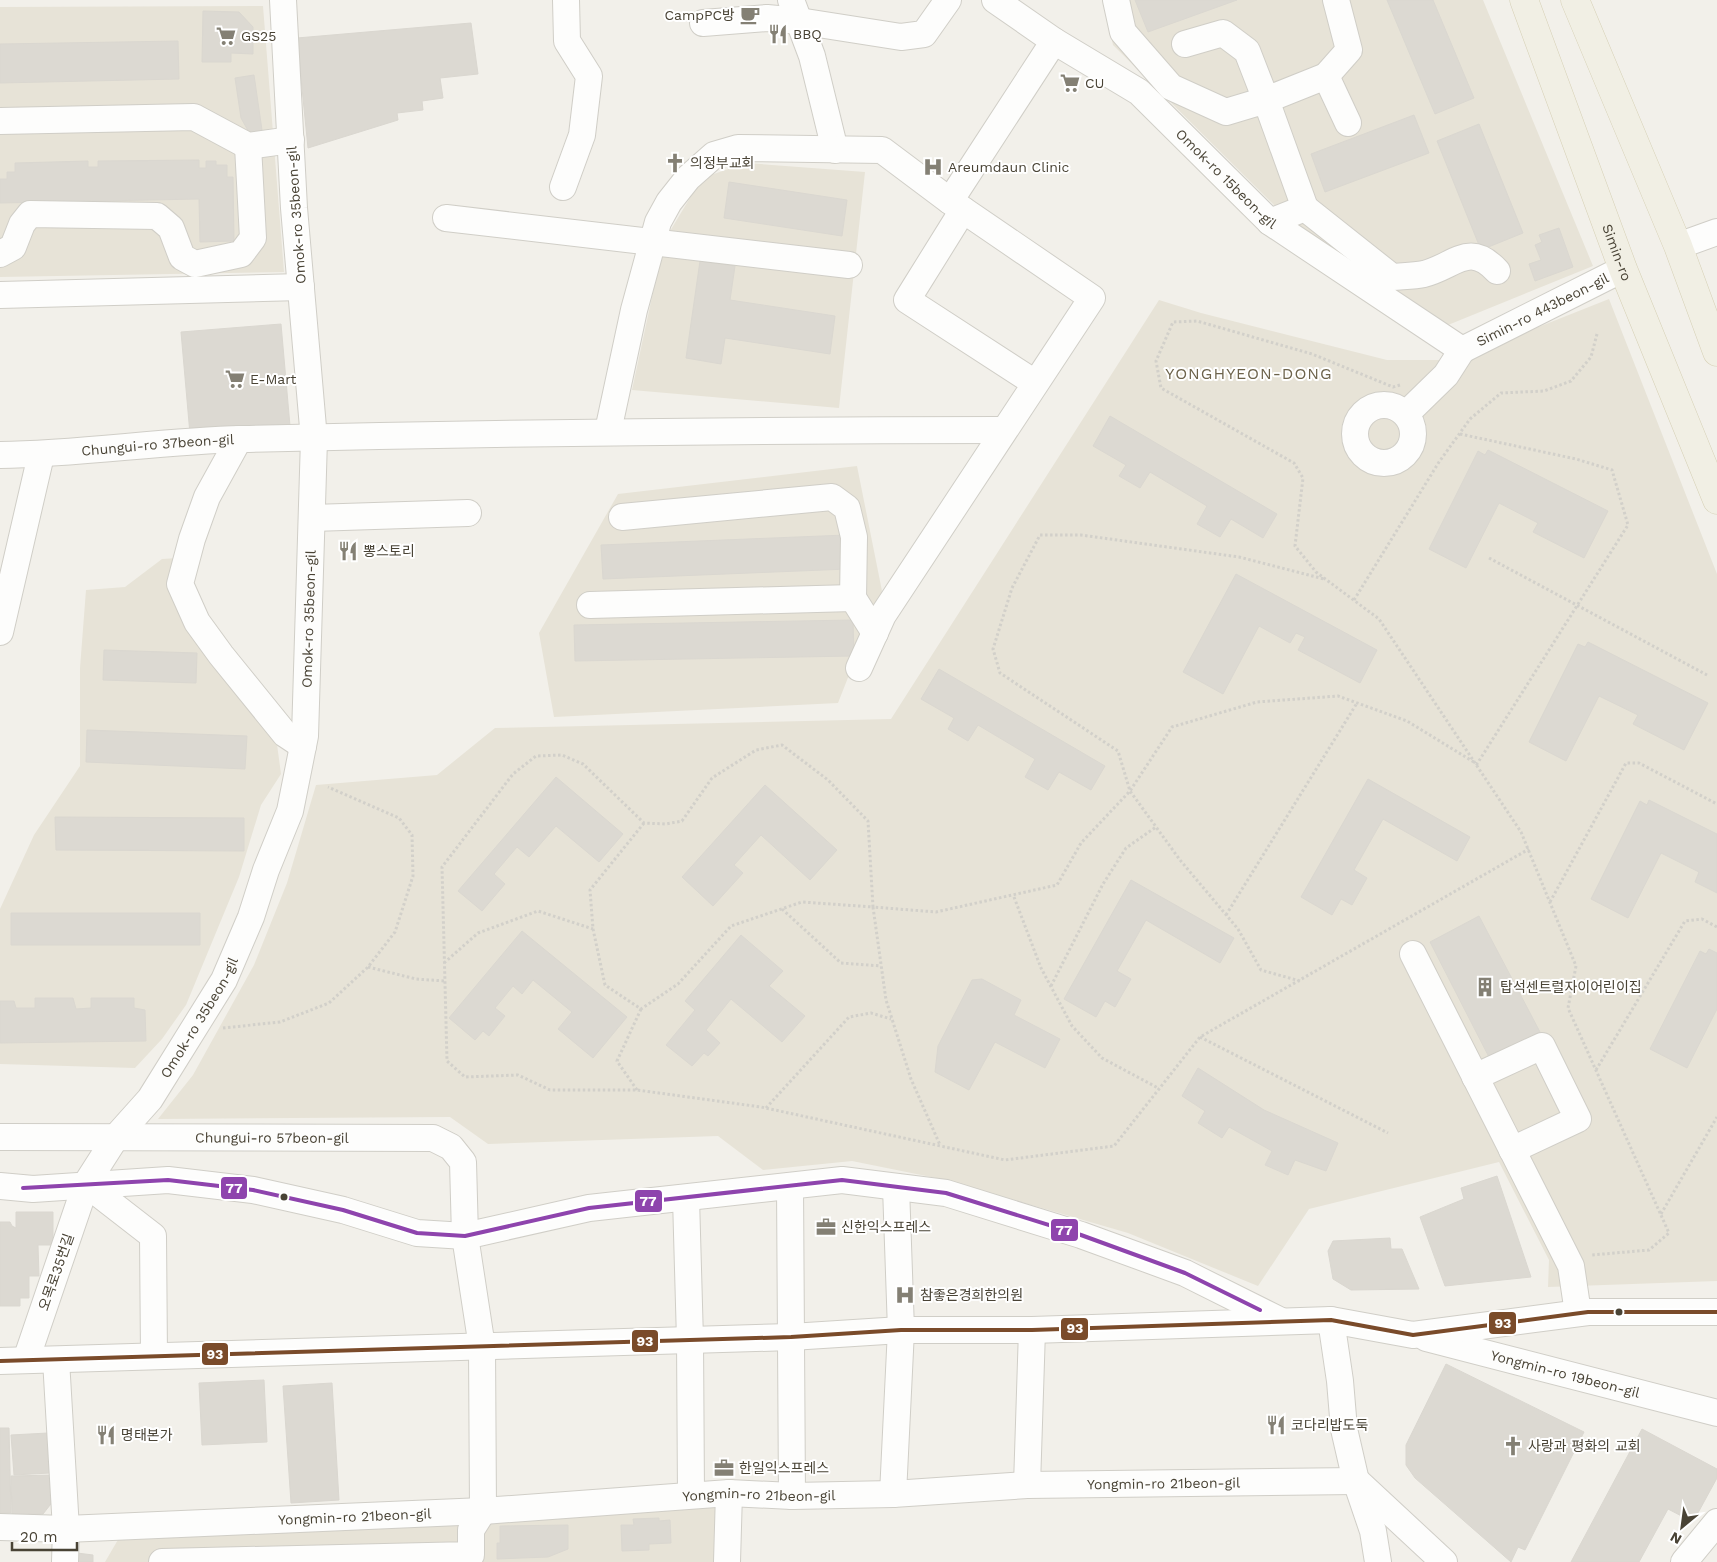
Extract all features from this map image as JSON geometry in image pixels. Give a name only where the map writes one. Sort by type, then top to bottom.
[{"type":"main road","name":"Simin-ro","points":[[1524,0],[1623,269],[1717,500]]},
{"type":"main road","points":[[1575,0],[1678,246],[1717,352]]},
{"type":"street","name":"Omok-ro 35beon-gil","points":[[86,1184],[116,1138],[150,1099],[224,980],[251,917],[266,870],[290,811],[303,746],[314,438],[290,140],[283,0]]},
{"type":"street","points":[[564,187],[582,135],[589,76],[567,41],[566,0]]},
{"type":"street","points":[[703,23],[767,18],[795,10],[901,38],[924,34],[948,0]]},
{"type":"street","name":"Omok-ro 15beon-gil","points":[[995,0],[1054,41],[1139,92],[1270,222],[1462,350]]},
{"type":"street","points":[[1116,0],[1123,32],[1172,87],[1226,112],[1266,100],[1326,76],[1349,50],[1336,0]]},
{"type":"street","points":[[795,10],[812,56],[835,150]]},
{"type":"street","points":[[1185,44],[1223,33],[1247,51],[1305,208],[1392,277],[1424,274],[1467,256],[1486,259],[1497,271]]},
{"type":"street","points":[[1035,382],[908,300],[956,206],[1054,41]]},
{"type":"street","points":[[1326,76],[1348,123]]},
{"type":"street","points":[[0,121],[194,117],[248,146],[290,140]]},
{"type":"street","points":[[0,254],[13,247],[22,224],[30,214],[157,216],[171,228],[182,257],[195,264],[241,254],[253,238],[248,146]]},
{"type":"street","points":[[608,431],[634,310],[658,222],[669,202],[688,178],[714,155],[738,148],[882,150],[956,206],[1092,298],[883,615],[858,668]]},
{"type":"street","points":[[1270,222],[1305,208]]},
{"type":"street","points":[[446,218],[849,265]]},
{"type":"street","points":[[1678,246],[1717,232]]},
{"type":"street","name":"Simin-ro 443beon-gil","points":[[1462,350],[1623,269]]},
{"type":"street","points":[[0,294],[301,287]]},
{"type":"street","points":[[1406,414],[1446,375],[1462,350]]},
{"type":"street","name":"Chungui-ro 37beon-gil","points":[[0,455],[41,454],[239,439],[608,431],[1004,430]]},
{"type":"street","points":[[239,439],[207,497],[192,538],[180,584],[197,622],[226,663],[285,734],[303,746]]},
{"type":"street","points":[[0,632],[41,454]]},
{"type":"street","points":[[622,517],[832,497],[847,508],[854,537],[852,598],[875,633]]},
{"type":"street","points":[[312,518],[468,513]]},
{"type":"street","points":[[590,605],[852,598]]},
{"type":"street","points":[[1413,954],[1567,1257],[1571,1266],[1578,1313]]},
{"type":"street","points":[[1475,1077],[1542,1046],[1578,1119],[1512,1150]]},
{"type":"street","name":"Chungui-ro 57beon-gil","points":[[0,1137],[433,1138],[451,1147],[463,1162],[466,1236],[482,1347],[483,1512]]},
{"type":"street","points":[[0,1186],[33,1189],[168,1180],[253,1190],[343,1210],[417,1233],[466,1236],[589,1208],[842,1180],[946,1193],[1081,1235],[1186,1273],[1282,1322]]},
{"type":"street","points":[[86,1184],[154,1236],[154,1356]]},
{"type":"street","name":"오목로35번길","points":[[26,1360],[86,1184]]},
{"type":"street","points":[[790,1186],[792,1496]]},
{"type":"street","points":[[893,1494],[902,1330],[896,1187]]},
{"type":"street","points":[[686,1198],[690,1340],[691,1495]]},
{"type":"street","points":[[0,1360],[56,1360],[791,1337],[902,1330],[1032,1330],[1331,1320],[1413,1335],[1578,1313],[1717,1312]]},
{"type":"street","points":[[1331,1320],[1340,1381],[1344,1429],[1356,1481],[1373,1530],[1378,1562]]},
{"type":"street","points":[[1027,1485],[1032,1330]]},
{"type":"street","name":"Yongmin-ro 19beon-gil","points":[[1413,1335],[1717,1413]]},
{"type":"street","points":[[56,1360],[66,1529],[65,1562]]},
{"type":"street","points":[[1356,1481],[1444,1562]]},
{"type":"street","name":"Yongmin-ro 21beon-gil","points":[[0,1527],[66,1529],[483,1512],[691,1495],[893,1494],[1027,1485],[1356,1481]]},
{"type":"street","points":[[727,1562],[729,1494]]},
{"type":"street","points":[[162,1562],[464,1559],[470,1530],[483,1512]]},
{"type":"street","points":[[1684,1562],[1717,1522]]},
{"type":"path","points":[[1409,383],[1393,387],[1312,354],[1198,321],[1173,322],[1156,361],[1161,388],[1294,463],[1303,478],[1295,546],[1316,572],[1379,619],[1521,832],[1576,966],[1568,1008],[1669,1234],[1650,1250],[1567,1257]]},
{"type":"path","points":[[1354,600],[1439,462],[1470,419],[1501,393],[1544,391],[1571,380],[1591,357],[1597,334]]},
{"type":"path","points":[[1460,434],[1576,459],[1612,470],[1628,525],[1477,764]]},
{"type":"path","points":[[1300,981],[1261,970],[1238,929],[1180,860],[1130,792],[1118,751],[1000,673],[993,650],[1012,588],[1040,535],[1081,535],[1239,557],[1327,580]]},
{"type":"path","points":[[1489,558],[1707,675]]},
{"type":"path","points":[[638,1090],[617,1061],[641,1009],[678,984],[731,926],[802,902],[936,912],[1057,885],[1081,843],[1130,792],[1172,727],[1257,702],[1338,696],[1407,721],[1477,764]]},
{"type":"path","points":[[1226,915],[1357,703]]},
{"type":"path","points":[[940,1145],[911,1078],[886,1000],[873,907],[868,821],[828,780],[782,745],[756,750],[712,778],[682,821],[666,824],[644,823],[584,764],[562,755],[536,756],[513,774],[442,867],[447,1061],[465,1077],[518,1075],[550,1090],[638,1090],[766,1108],[1005,1160],[1114,1146],[1200,1037],[1529,850]]},
{"type":"path","points":[[1550,902],[1626,763],[1639,763],[1717,804]]},
{"type":"path","points":[[223,1028],[280,1022],[329,1003],[368,967],[395,932],[413,876],[412,835],[399,818],[328,787]]},
{"type":"path","points":[[641,1009],[605,985],[593,929],[590,890],[644,823]]},
{"type":"path","points":[[1051,986],[1103,884],[1126,848],[1156,827]]},
{"type":"path","points":[[1014,896],[1041,968],[1072,1026],[1102,1058],[1158,1088]]},
{"type":"path","points":[[782,909],[841,963],[881,966]]},
{"type":"path","points":[[444,963],[478,933],[538,911],[593,929]]},
{"type":"path","points":[[1596,1070],[1685,921],[1702,920],[1717,927]]},
{"type":"path","points":[[368,967],[416,979],[445,981]]},
{"type":"path","points":[[766,1108],[849,1017],[871,1013],[892,1019]]},
{"type":"path","points":[[1200,1037],[1388,1133]]},
{"type":"path","points":[[1661,1214],[1717,1117]]},
{"type":"shaded area","points":[[1103,0],[1483,0],[1593,266],[1448,325],[1288,219],[1113,45]]},
{"type":"shaded area","points":[[263,6],[284,272],[0,277],[0,7]]},
{"type":"shaded area","points":[[746,163],[865,172],[839,408],[632,390],[664,241],[702,178]]},
{"type":"shaded area","points":[[1609,299],[1717,574],[1717,1281],[1548,1287],[1549,1260],[1499,1162],[1309,1209],[1258,1286],[1128,1233],[946,1180],[852,1161],[763,1170],[718,1136],[488,1144],[450,1117],[158,1119],[193,1075],[254,965],[287,883],[316,785],[437,775],[495,728],[891,719],[1159,300],[1201,313],[1387,360],[1455,360]]},
{"type":"shaded area","points":[[857,466],[882,591],[838,703],[554,717],[539,633],[618,494]]},
{"type":"shaded area","points":[[178,558],[211,625],[274,722],[281,774],[261,805],[239,877],[186,1005],[162,1039],[135,1068],[0,1064],[0,909],[34,835],[80,766],[80,668],[86,590],[125,587],[162,559]]},
{"type":"shaded area","points":[[725,1506],[721,1562],[105,1562],[119,1538]]},
{"type":"building","points":[[1135,0],[1237,0],[1148,32]]},
{"type":"building","points":[[1387,0],[1433,0],[1474,98],[1435,114]]},
{"type":"building","points":[[203,11],[239,12],[253,27],[253,54],[231,53],[231,62],[202,62]]},
{"type":"building","points":[[471,23],[478,74],[440,78],[443,98],[422,101],[423,110],[397,113],[398,120],[308,148],[297,38]]},
{"type":"building","points":[[178,41],[179,79],[0,83],[0,44]]},
{"type":"building","points":[[254,75],[262,130],[251,136],[241,118],[235,78]]},
{"type":"building","points":[[1414,115],[1429,153],[1325,192],[1311,154]]},
{"type":"building","points":[[1479,124],[1523,233],[1481,250],[1437,141]]},
{"type":"building","points":[[199,160],[199,168],[206,168],[206,161],[216,161],[216,165],[227,165],[227,177],[233,177],[234,241],[200,242],[199,199],[0,203],[0,179],[7,179],[7,172],[15,172],[15,163],[88,161],[88,167],[98,167],[98,161]]},
{"type":"building","points":[[729,182],[847,200],[842,236],[724,218]]},
{"type":"building","points":[[1559,228],[1573,267],[1535,281],[1529,264],[1541,260],[1535,245],[1542,242],[1539,235]]},
{"type":"building","points":[[700,261],[735,266],[730,300],[835,316],[830,354],[725,338],[721,364],[686,358]]},
{"type":"building","name":"E-Mart","points":[[281,324],[290,426],[190,434],[181,332]]},
{"type":"building","points":[[1110,416],[1277,514],[1263,538],[1231,519],[1220,537],[1197,524],[1207,506],[1150,472],[1140,488],[1119,476],[1126,465],[1093,446]]},
{"type":"building","points":[[1488,450],[1608,511],[1584,558],[1533,532],[1538,523],[1499,503],[1466,568],[1429,549],[1478,451],[1485,455]]},
{"type":"building","points":[[846,535],[848,569],[603,579],[601,545]]},
{"type":"building","points":[[1236,574],[1377,650],[1360,683],[1298,650],[1305,637],[1296,633],[1290,643],[1259,626],[1223,694],[1183,672]]},
{"type":"building","points":[[853,620],[854,656],[575,661],[574,625]]},
{"type":"building","points":[[1588,642],[1708,703],[1684,750],[1633,724],[1638,715],[1599,696],[1566,761],[1529,742],[1578,644],[1585,647]]},
{"type":"building","points":[[104,650],[197,653],[196,683],[103,680]]},
{"type":"building","points":[[939,669],[1105,766],[1091,790],[1059,772],[1048,790],[1025,777],[1035,759],[978,725],[968,741],[948,729],[954,718],[921,699]]},
{"type":"building","points":[[87,730],[247,736],[245,769],[86,762]]},
{"type":"building","points":[[556,777],[623,834],[599,862],[556,826],[529,857],[517,847],[494,874],[505,884],[482,911],[458,891]]},
{"type":"building","points":[[1368,779],[1470,837],[1457,861],[1383,819],[1354,870],[1367,878],[1352,905],[1341,899],[1332,915],[1301,897]]},
{"type":"building","points":[[765,785],[837,850],[810,880],[761,835],[734,865],[743,873],[713,906],[682,877]]},
{"type":"building","points":[[1649,800],[1717,834],[1717,893],[1695,882],[1699,872],[1661,853],[1628,918],[1591,899],[1640,801],[1647,805]]},
{"type":"building","points":[[55,817],[244,818],[244,851],[56,850]]},
{"type":"building","points":[[1131,880],[1234,938],[1220,963],[1146,920],[1117,971],[1131,979],[1115,1007],[1105,1001],[1096,1017],[1064,999]]},
{"type":"building","points":[[11,913],[200,913],[200,945],[11,945]]},
{"type":"building","name":"탑석센트럴자이어린이집","points":[[1479,916],[1540,1032],[1490,1059],[1430,942]]},
{"type":"building","points":[[522,931],[627,1017],[593,1058],[558,1029],[572,1012],[533,980],[522,994],[513,986],[495,1008],[505,1016],[489,1036],[483,1031],[475,1040],[449,1018]]},
{"type":"building","points":[[741,935],[783,971],[769,986],[805,1016],[782,1042],[731,999],[706,1030],[720,1043],[708,1056],[704,1053],[692,1066],[666,1045],[695,1010],[685,1001]]},
{"type":"building","points":[[1709,949],[1717,953],[1717,1009],[1687,1068],[1650,1049],[1700,951],[1706,954]]},
{"type":"building","points":[[982,979],[1021,1000],[1014,1015],[1060,1039],[1045,1068],[995,1042],[969,1090],[935,1072],[938,1046],[972,980]]},
{"type":"building","points":[[35,998],[73,998],[76,1009],[91,1008],[91,998],[134,998],[134,1008],[145,1010],[146,1041],[0,1043],[0,1001],[14,1001],[16,1008],[35,1008]]},
{"type":"building","points":[[1198,1068],[1264,1110],[1338,1143],[1326,1171],[1295,1160],[1288,1175],[1265,1165],[1272,1151],[1229,1127],[1222,1138],[1198,1123],[1205,1111],[1182,1096]]},
{"type":"building","points":[[1497,1176],[1531,1277],[1445,1286],[1420,1217],[1464,1199],[1461,1188]]},
{"type":"building","points":[[16,1212],[53,1212],[53,1245],[38,1245],[39,1276],[29,1276],[29,1298],[20,1298],[20,1306],[0,1306],[0,1222],[10,1222],[16,1228]]},
{"type":"building","points":[[1390,1238],[1391,1249],[1402,1249],[1419,1289],[1351,1290],[1333,1279],[1328,1251],[1333,1241]]},
{"type":"building","points":[[1446,1364],[1584,1432],[1525,1550],[1518,1547],[1511,1562],[1415,1478],[1406,1465],[1406,1445]]},
{"type":"building","points":[[264,1380],[267,1442],[202,1445],[199,1383]]},
{"type":"building","points":[[332,1383],[339,1500],[291,1503],[283,1386]]},
{"type":"building","points":[[0,1428],[9,1428],[11,1513],[0,1513]]},
{"type":"building","points":[[1642,1429],[1717,1469],[1717,1478],[1693,1522],[1668,1509],[1639,1562],[1571,1562]]},
{"type":"building","points":[[48,1433],[50,1473],[14,1475],[11,1435]]},
{"type":"building","points":[[54,1475],[54,1500],[43,1514],[12,1515],[11,1476]]},
{"type":"building","points":[[659,1518],[659,1521],[670,1520],[671,1543],[649,1544],[649,1550],[622,1551],[621,1525],[634,1525],[633,1519]]},
{"type":"building","points":[[568,1525],[568,1549],[548,1557],[497,1559],[497,1543],[500,1543],[500,1526]]},
{"type":"building","points":[[77,1553],[93,1555],[93,1562],[76,1562]]},
{"type":"transit line","name":"77","points":[[23,1188],[168,1180],[253,1190],[343,1210],[417,1233],[465,1236],[589,1208],[842,1180],[946,1193],[1081,1235],[1185,1273],[1260,1310]]},
{"type":"transit line","name":"93","points":[[0,1361],[791,1337],[901,1330],[1032,1330],[1331,1320],[1413,1335],[1588,1312],[1717,1312]]},
{"type":"place","name":"CampPC방","points":[[750,15]]},
{"type":"place","name":"BBQ","points":[[778,34]]},
{"type":"place","name":"GS25","points":[[226,36]]},
{"type":"place","name":"CU","points":[[1070,83]]},
{"type":"place","name":"의정부교회","points":[[675,163]]},
{"type":"place","name":"Areumdaun Clinic","points":[[933,167]]},
{"type":"place","name":"E-Mart","points":[[235,379]]},
{"type":"place","name":"뽕스토리","points":[[348,551]]},
{"type":"place","name":"탑석센트럴자이어린이집","points":[[1485,987]]},
{"type":"place","name":"신한익스프레스","points":[[826,1227]]},
{"type":"place","name":"참좋은경희한의원","points":[[905,1295]]},
{"type":"place","name":"코다리밥도둑","points":[[1276,1425]]},
{"type":"place","name":"명태본가","points":[[106,1435]]},
{"type":"place","name":"사랑과 평화의 교회","points":[[1513,1446]]},
{"type":"place","name":"한일익스프레스","points":[[724,1468]]},
{"type":"district","name":"YONGHYEON-DONG","points":[[1249,373]]}]
